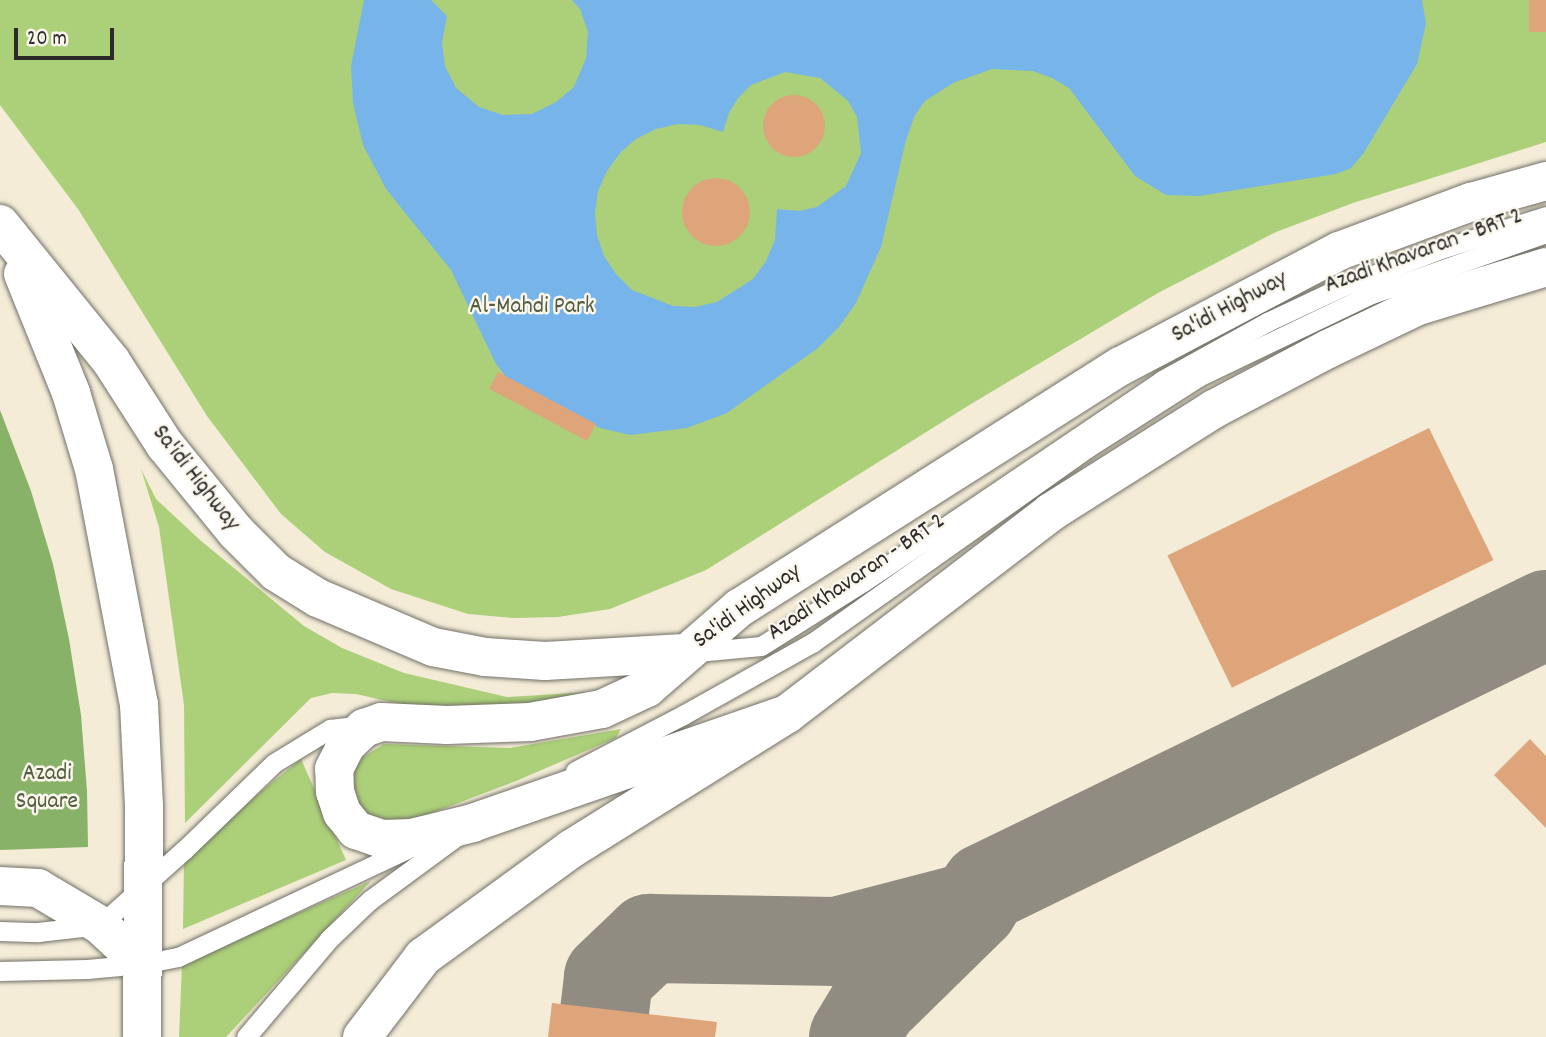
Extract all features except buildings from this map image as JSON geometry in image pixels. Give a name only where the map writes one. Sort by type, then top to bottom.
[{"type":"highway","name":"Sa'idi Highway","points":[[0,224],[111,360],[165,445],[236,531],[276,572],[318,598],[433,647],[485,657],[545,661],[684,653],[762,593],[1121,366],[1339,251],[1471,202],[1546,181]]},
{"type":"highway","points":[[0,224],[42,316],[71,393],[94,470],[139,704],[144,785],[142,1037]]},
{"type":"highway","points":[[362,1037],[423,957],[570,849],[787,713],[1051,512],[1214,409],[1418,306],[1546,267]]},
{"type":"highway","points":[[684,653],[646,688],[602,709],[530,722],[447,725],[381,722],[364,728],[346,745],[334,769],[335,792],[342,813],[356,830],[382,839],[412,838],[473,823],[787,713]]},
{"type":"highway","points":[[0,886],[38,888],[100,925],[142,964]]},
{"type":"lane","name":"Azadi Khavaran - BRT 2","points":[[684,653],[761,646],[863,582],[1162,380],[1266,322],[1344,286],[1429,253],[1546,216]]},
{"type":"lane","name":"Azadi Khavaran - BRT 2","points":[[246,1037],[329,939],[370,900],[473,823],[683,715],[812,643],[1089,447],[1200,376],[1369,295],[1446,265],[1546,233]]},
{"type":"lane","points":[[0,931],[38,932],[100,925],[184,850],[274,763],[330,729],[381,722]]},
{"type":"lane","points":[[0,971],[142,964],[178,957],[377,861],[473,823]]},
{"type":"green space","name":"Al-Mahdi Park","points":[[0,0],[1546,0],[1546,142],[1353,203],[1276,232],[1158,293],[971,404],[706,570],[610,609],[558,617],[513,618],[468,614],[391,589],[325,552],[281,514],[207,416],[78,209],[0,105]]},
{"type":"green space","name":"Azadi Square","points":[[0,410],[31,491],[53,564],[69,639],[81,715],[88,847],[0,850]]},
{"type":"green space","points":[[141,469],[156,499],[200,540],[304,626],[342,648],[404,673],[507,697],[606,691],[514,708],[404,705],[356,694],[332,693],[311,698],[185,823],[184,705],[159,527]]},
{"type":"green space","points":[[621,729],[616,738],[516,781],[419,818],[380,824],[368,817],[358,804],[353,789],[354,770],[363,757],[384,744],[510,748]]},
{"type":"green space","points":[[301,759],[346,860],[183,929],[184,862],[259,793]]},
{"type":"green space","points":[[371,881],[226,1037],[179,1037],[182,964]]},
{"type":"water","points":[[364,0],[431,0],[447,16],[442,43],[445,66],[456,88],[479,107],[503,115],[532,114],[556,102],[574,87],[586,58],[588,32],[580,9],[572,0],[1422,0],[1426,23],[1417,64],[1363,154],[1351,168],[1336,174],[1199,196],[1166,195],[1135,176],[1069,88],[1052,78],[1033,71],[992,69],[953,83],[925,101],[915,115],[906,140],[881,247],[856,303],[839,327],[818,348],[727,413],[687,428],[630,435],[600,428],[506,377],[496,364],[451,270],[386,189],[363,145],[353,103],[351,66]],"holes":[[[785,72],[820,78],[848,101],[857,117],[861,153],[846,186],[817,207],[799,211],[777,209],[775,240],[766,261],[753,279],[717,302],[695,307],[673,306],[632,290],[616,274],[604,256],[597,235],[595,213],[598,191],[607,171],[620,153],[636,139],[656,129],[678,124],[700,125],[723,132],[729,113],[738,98],[751,85]]]},
{"type":"taxiway","points":[[853,1037],[873,1004],[973,906],[985,887],[1546,614]]},
{"type":"taxiway","points":[[601,1037],[608,977],[649,938],[836,941],[971,906]]}]
